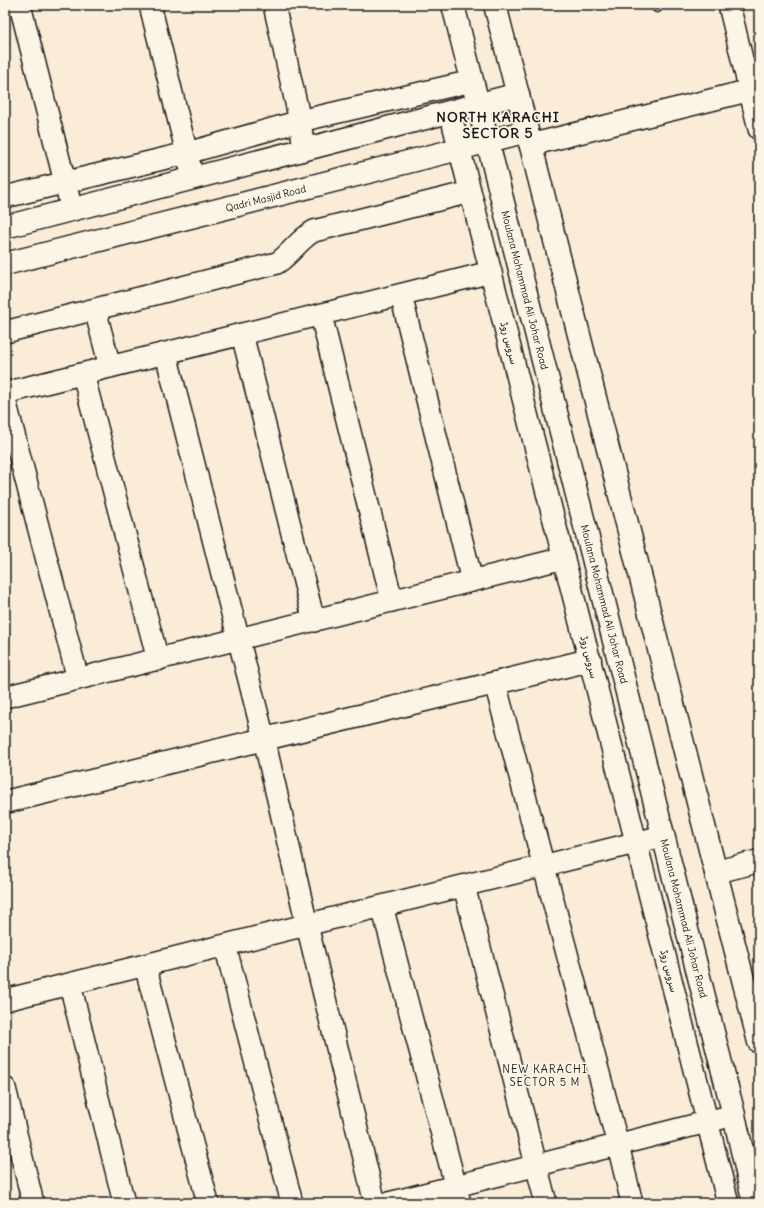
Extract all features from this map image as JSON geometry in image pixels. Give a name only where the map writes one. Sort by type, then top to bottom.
[{"type":"main road","name":"Moulana Mohammad Ali Johar Road","points":[[453,5],[734,1115],[754,1203]]},
{"type":"main road","points":[[495,5],[759,1042]]},
{"type":"main road","points":[[5,226],[72,210],[304,148],[518,94]]},
{"type":"main road","name":"Qadri Masjid Road","points":[[5,264],[487,142],[529,138]]},
{"type":"main road","points":[[5,802],[590,660]]},
{"type":"main road","points":[[716,872],[759,861]]},
{"type":"street","points":[[20,5],[72,210]]},
{"type":"street","points":[[150,5],[193,178]]},
{"type":"street","points":[[274,5],[300,121],[304,148]]},
{"type":"street","points":[[733,6],[754,89],[759,129]]},
{"type":"street","points":[[5,197],[187,152],[300,121],[472,81]]},
{"type":"street","points":[[529,138],[754,89]]},
{"type":"street","name":"سروس روڈ","points":[[450,112],[728,1203]]},
{"type":"street","points":[[5,332],[277,262],[285,258],[306,236],[314,231],[470,192]]},
{"type":"street","points":[[5,393],[491,272]]},
{"type":"street","points":[[401,295],[472,581]]},
{"type":"street","points":[[95,309],[110,367]]},
{"type":"street","points":[[321,315],[392,601]]},
{"type":"street","points":[[242,334],[314,621]]},
{"type":"street","points":[[166,354],[264,739],[374,1203]]},
{"type":"street","points":[[84,374],[158,660]]},
{"type":"street","points":[[5,400],[78,679]]},
{"type":"street","points":[[5,697],[564,558]]},
{"type":"street","points":[[590,660],[617,653]]},
{"type":"street","points":[[495,683],[618,1145],[632,1203]]},
{"type":"street","points":[[5,1000],[663,836]]},
{"type":"street","points":[[464,886],[546,1203]]},
{"type":"street","points":[[382,906],[458,1194]]},
{"type":"street","points":[[225,945],[292,1203]]},
{"type":"street","points":[[145,965],[208,1203]]},
{"type":"street","points":[[70,984],[124,1203]]},
{"type":"street","points":[[5,1088],[14,1166],[33,1203]]},
{"type":"street","points":[[389,1203],[458,1194],[536,1166],[734,1115]]},
{"type":"district","name":"NORTH KARACHI SECTOR 5","points":[[498,126]]},
{"type":"district","name":"NEW KARACHI SECTOR 5 M","points":[[545,1075]]}]
